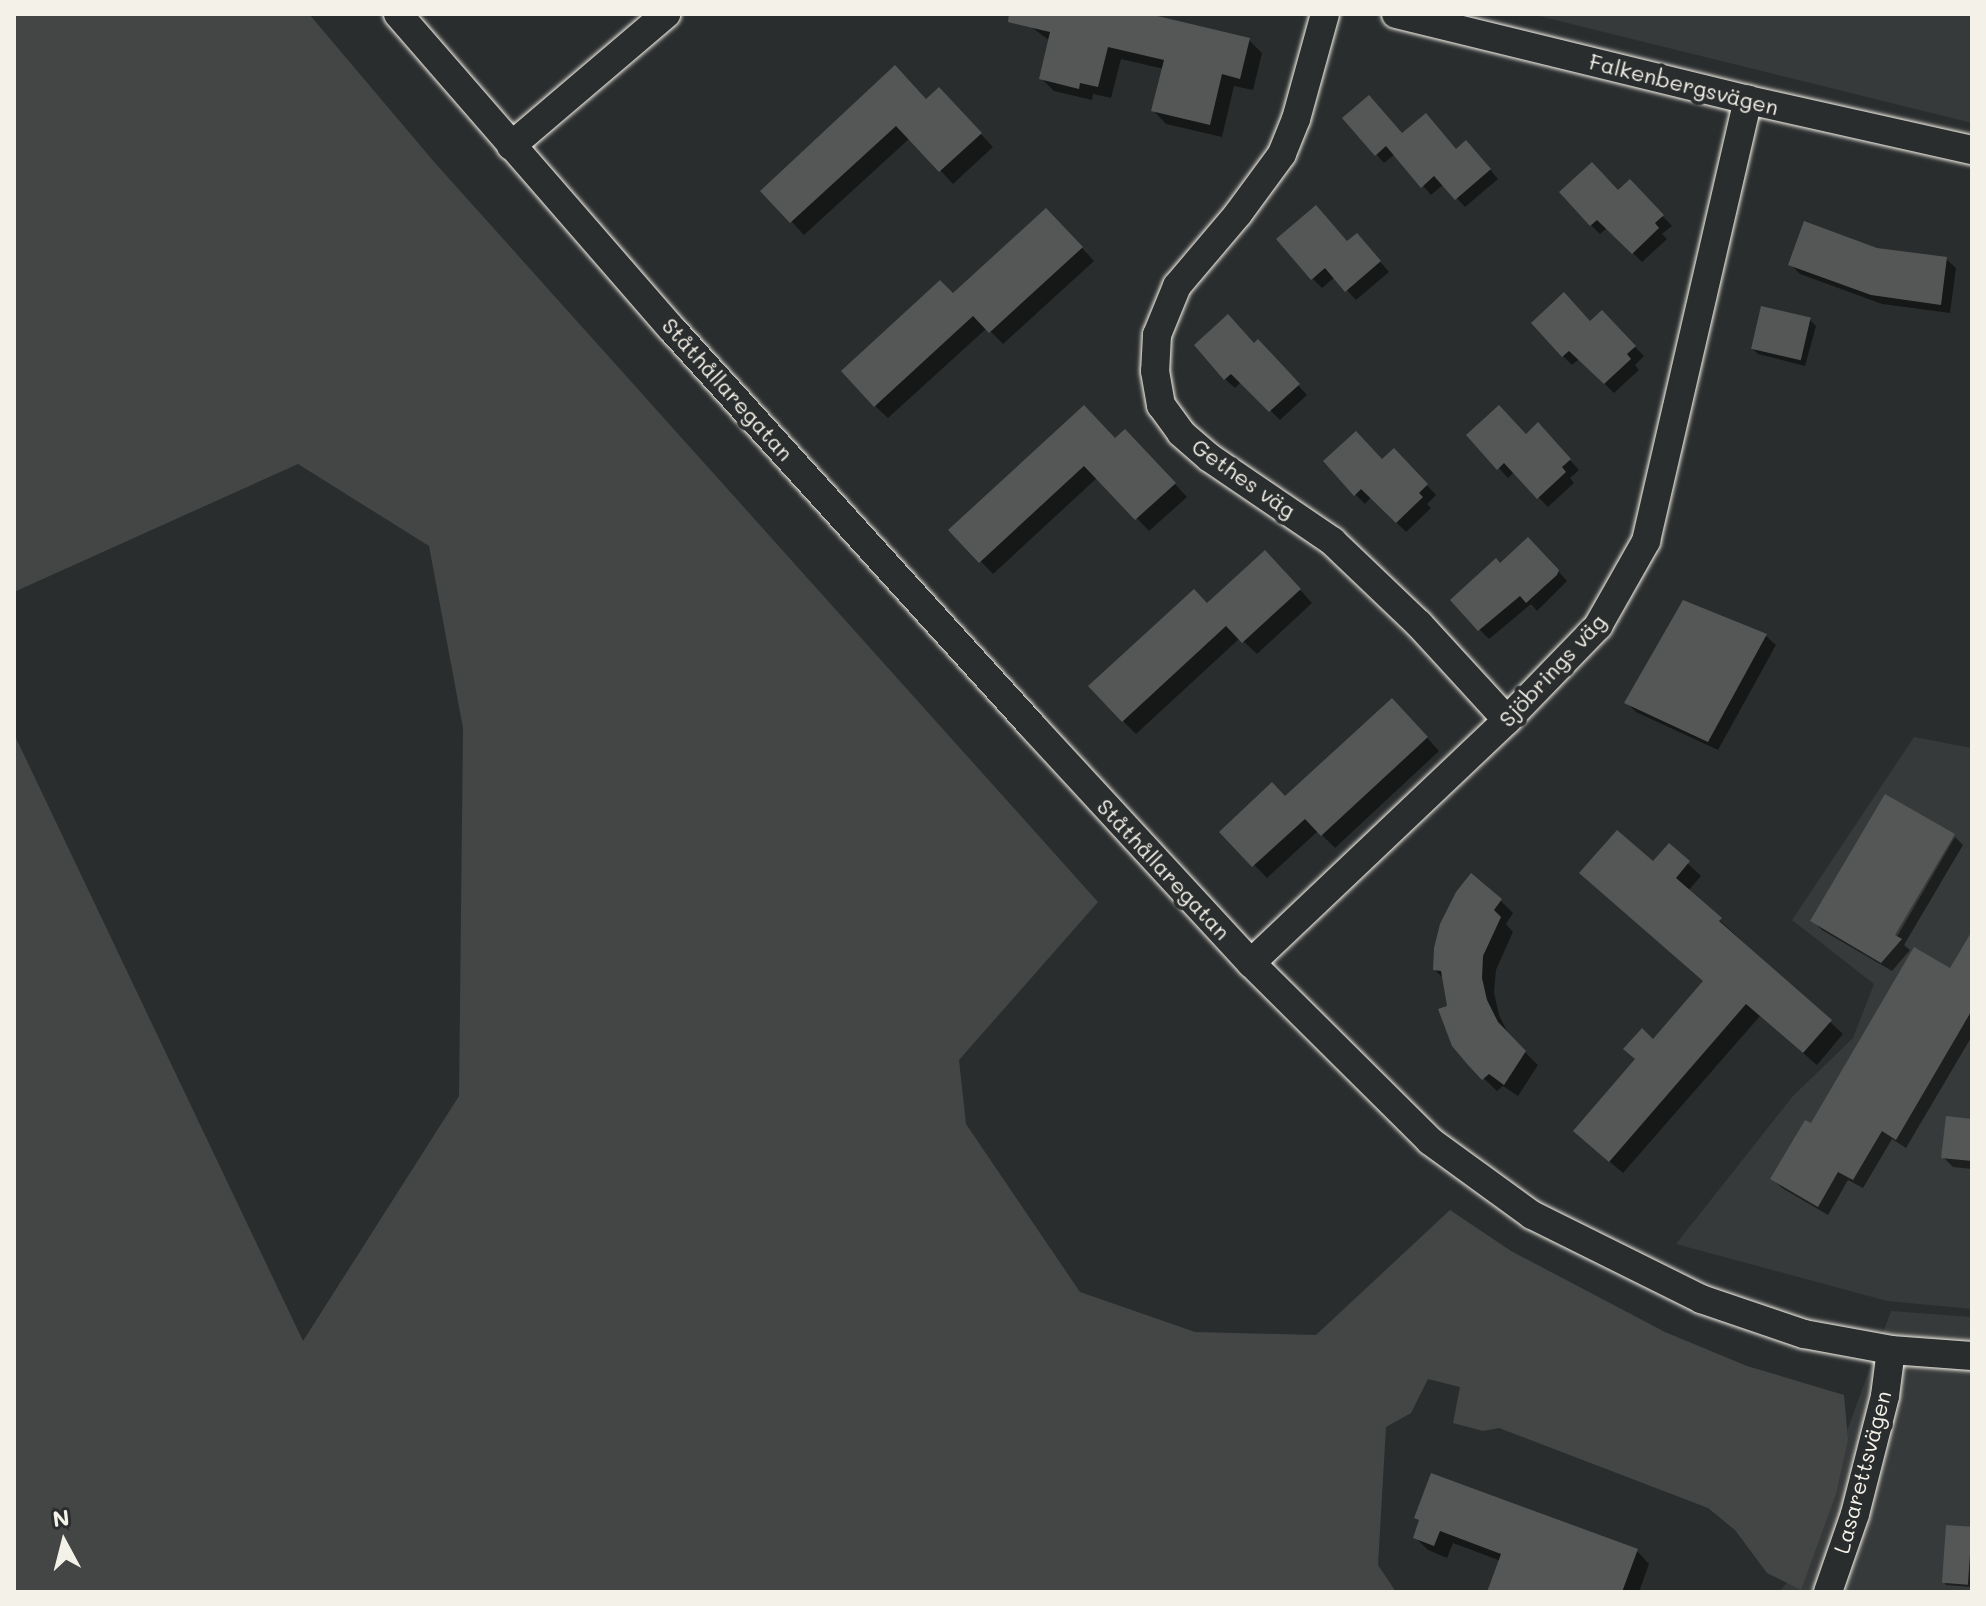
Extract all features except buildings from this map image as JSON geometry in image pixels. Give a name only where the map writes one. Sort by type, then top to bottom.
[{"type":"street","name":"Ståthållaregatan","points":[[398,14],[672,329],[1251,963],[1430,1141],[1532,1215],[1701,1299],[1804,1334],[1891,1350],[1972,1356]]},
{"type":"street","points":[[511,146],[666,14]]},
{"type":"street","name":"Gethes väg","points":[[1325,14],[1296,119],[1282,154],[1238,214],[1177,286],[1157,335],[1155,371],[1161,405],[1181,433],[1210,458],[1332,541],[1419,624],[1507,720]]},
{"type":"street","name":"Falkenbergsvägen","points":[[1396,14],[1748,100],[1972,150]]},
{"type":"street","name":"Sjöbrings väg","points":[[1251,963],[1507,720],[1598,626],[1646,541],[1748,100]]},
{"type":"street","name":"Lasarettsvägen","points":[[1828,1592],[1862,1484],[1885,1396],[1891,1350]]},
{"type":"shaded area","points":[[14,14],[309,14],[435,163],[1098,902],[959,1060],[966,1124],[1080,1292],[1195,1332],[1316,1335],[1450,1210],[1511,1251],[1665,1332],[1747,1366],[1844,1395],[1848,1440],[1836,1494],[1801,1590],[1767,1573],[1735,1530],[1708,1508],[1499,1428],[1483,1431],[1453,1423],[1460,1387],[1428,1379],[1411,1413],[1386,1427],[1378,1565],[1396,1592],[14,1592],[14,734],[303,1341],[459,1096],[463,728],[429,546],[298,464],[14,592]]},
{"type":"shaded area","points":[[1531,14],[1972,14],[1972,123]]},
{"type":"shaded area","points":[[1914,737],[1972,748],[1972,1309],[1887,1301],[1676,1244],[1793,1096],[1853,1038],[1874,984],[1792,920]]},
{"type":"shaded area","points":[[1891,1311],[1972,1317],[1972,1592],[1779,1592],[1794,1575]]}]
